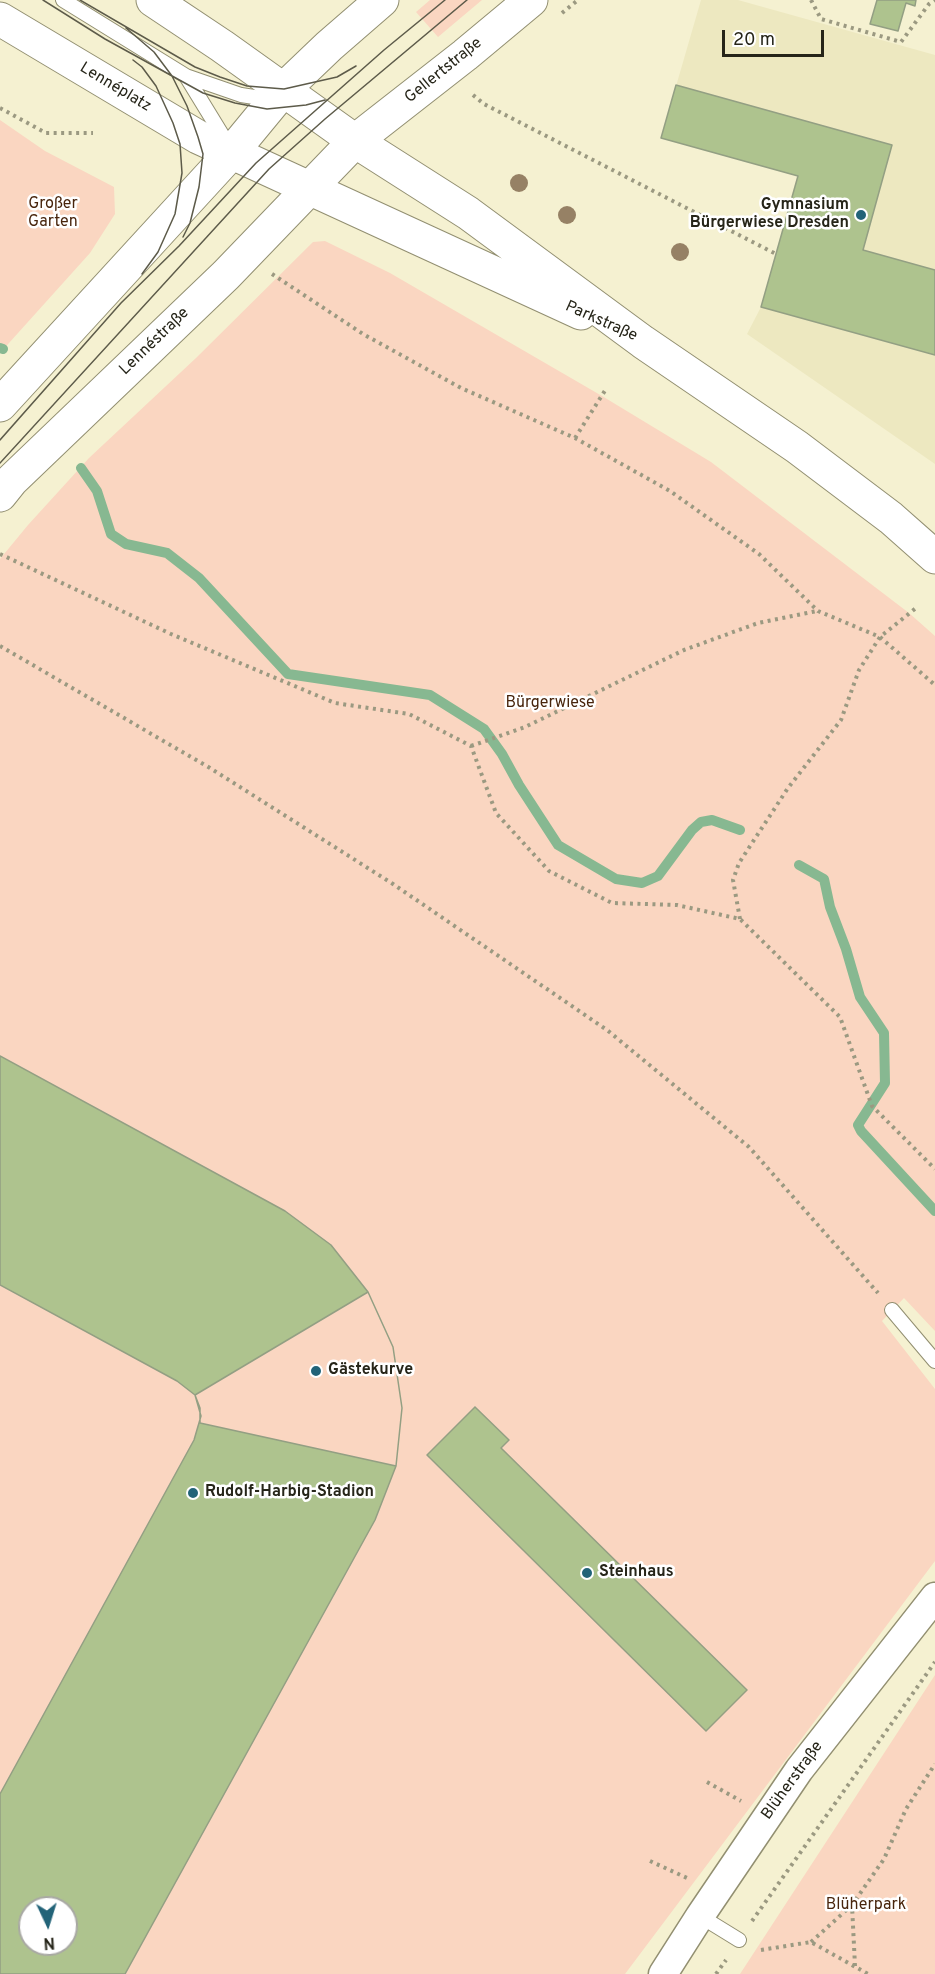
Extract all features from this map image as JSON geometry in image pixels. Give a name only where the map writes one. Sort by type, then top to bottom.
[{"type":"main road","points":[[153,0],[289,98],[355,141],[309,189]]},
{"type":"main road","points":[[0,405],[232,152],[289,98],[329,46],[382,0]]},
{"type":"main road","name":"Gellertstraße","points":[[355,141],[447,70],[531,0]]},
{"type":"main road","name":"Lennéplatz","points":[[0,19],[172,123],[309,189]]},
{"type":"main road","name":"Parkstraße","points":[[355,141],[468,213],[643,342]]},
{"type":"main road","name":"Parkstraße","points":[[309,189],[643,342]]},
{"type":"main road","name":"Lennéstraße","points":[[0,495],[12,480],[226,275],[309,189]]},
{"type":"main road","points":[[643,342],[797,447],[891,519],[935,557]]},
{"type":"street","name":"Blüherstraße","points":[[663,1974],[799,1770],[935,1597]]},
{"type":"lane","points":[[63,0],[186,76],[241,95],[289,98]]},
{"type":"lane","points":[[186,76],[232,152]]},
{"type":"lane","points":[[892,1310],[935,1361]]},
{"type":"lane","points":[[700,1916],[739,1940]]},
{"type":"path","points":[[811,0],[821,19],[901,42],[929,4],[935,0]]},
{"type":"path","points":[[473,95],[484,104],[776,254]]},
{"type":"path","points":[[0,108],[46,133],[93,133]]},
{"type":"path","points":[[269,272],[363,334],[461,388],[575,438],[670,491],[759,554],[818,611],[880,637],[935,685]]},
{"type":"path","points":[[575,438],[606,389]]},
{"type":"path","points":[[0,554],[171,634],[334,703],[409,714],[471,746],[496,813],[549,871],[612,903],[677,905],[740,919],[840,1017],[872,1106],[935,1169]]},
{"type":"path","points":[[740,919],[733,880],[739,864],[788,788],[841,720],[859,670],[880,637],[916,608]]},
{"type":"path","points":[[471,746],[525,727],[684,650],[758,623],[818,611]]},
{"type":"path","points":[[0,646],[220,774],[393,884],[607,1030],[749,1147],[892,1310]]},
{"type":"path","points":[[716,1974],[935,1662]]},
{"type":"path","points":[[755,1951],[811,1942],[852,1905],[884,1859],[906,1809],[935,1764]]},
{"type":"path","points":[[707,1782],[767,1816]]},
{"type":"path","points":[[650,1861],[678,1874]]},
{"type":"path","points":[[852,1905],[855,1966]]},
{"type":"path","points":[[811,1942],[868,1974]]},
{"type":"shaded area","name":"Gymnasium Bürgerwiese Dresden","points":[[701,0],[738,0],[935,55],[935,464],[747,334],[761,307],[797,176],[661,138]]},
{"type":"green space","points":[[430,0],[482,0],[438,37],[416,12]]},
{"type":"green space","name":"Großer Garten","points":[[0,120],[45,151],[114,187],[115,214],[90,253],[0,353]]},
{"type":"green space","name":"Bürgerwiese","points":[[325,241],[390,273],[711,462],[909,613],[935,636],[935,1331],[904,1298],[882,1321],[935,1389],[935,1561],[625,1974],[0,1974],[0,559],[89,458],[196,358],[313,242]]},
{"type":"green space","name":"Blüherpark","points":[[935,1675],[935,1974],[740,1974]]},
{"type":"building","points":[[877,0],[916,0],[915,6],[906,3],[898,31],[870,24]]},
{"type":"building","points":[[676,85],[892,145],[863,250],[935,270],[935,355],[761,307],[798,176],[661,138]]},
{"type":"building","name":"Rudolf-Harbig-Stadion","points":[[0,1056],[285,1211],[331,1245],[368,1292],[393,1347],[402,1408],[396,1466],[375,1520],[125,1974],[0,1974],[0,1794],[194,1440],[201,1416],[195,1395],[177,1381],[0,1285]]},
{"type":"building","name":"Gästekurve","points":[[368,1292],[393,1347],[402,1408],[396,1466],[200,1423],[200,1408],[195,1395]]},
{"type":"building","name":"Steinhaus","points":[[475,1407],[509,1440],[501,1448],[747,1690],[706,1731],[427,1455]]},
{"type":"waterway","points":[[81,468],[97,491],[111,534],[126,544],[167,553],[199,578],[288,674],[430,695],[484,729],[558,845],[616,879],[642,883],[658,876],[692,830],[701,822],[712,820],[740,830]]},
{"type":"waterway","points":[[799,865],[824,879],[830,907],[846,949],[860,997],[884,1033],[885,1083],[858,1125],[935,1211]]},
{"type":"tram line","points":[[43,0],[105,39],[203,93],[235,103],[267,109],[306,105],[325,100]]},
{"type":"tram line","points":[[80,0],[195,67],[247,86],[284,89],[337,77],[356,66]]},
{"type":"tram line","points":[[0,440],[121,303],[179,246],[256,163],[384,50],[445,0]]},
{"type":"tram line","points":[[0,463],[269,169],[467,0]]},
{"type":"tram line","points":[[126,28],[154,52],[172,76],[187,106],[203,154],[199,187],[190,223],[183,237]]},
{"type":"tram line","points":[[133,60],[142,67],[156,86],[173,123],[180,144],[182,173],[175,214],[158,252],[142,274]]},
{"type":"place","name":"Gymnasium Bürgerwiese Dresden","points":[[861,215]]},
{"type":"place","name":"Gästekurve","points":[[316,1371]]},
{"type":"place","name":"Rudolf-Harbig-Stadion","points":[[193,1493]]},
{"type":"place","name":"Steinhaus","points":[[587,1573]]}]
